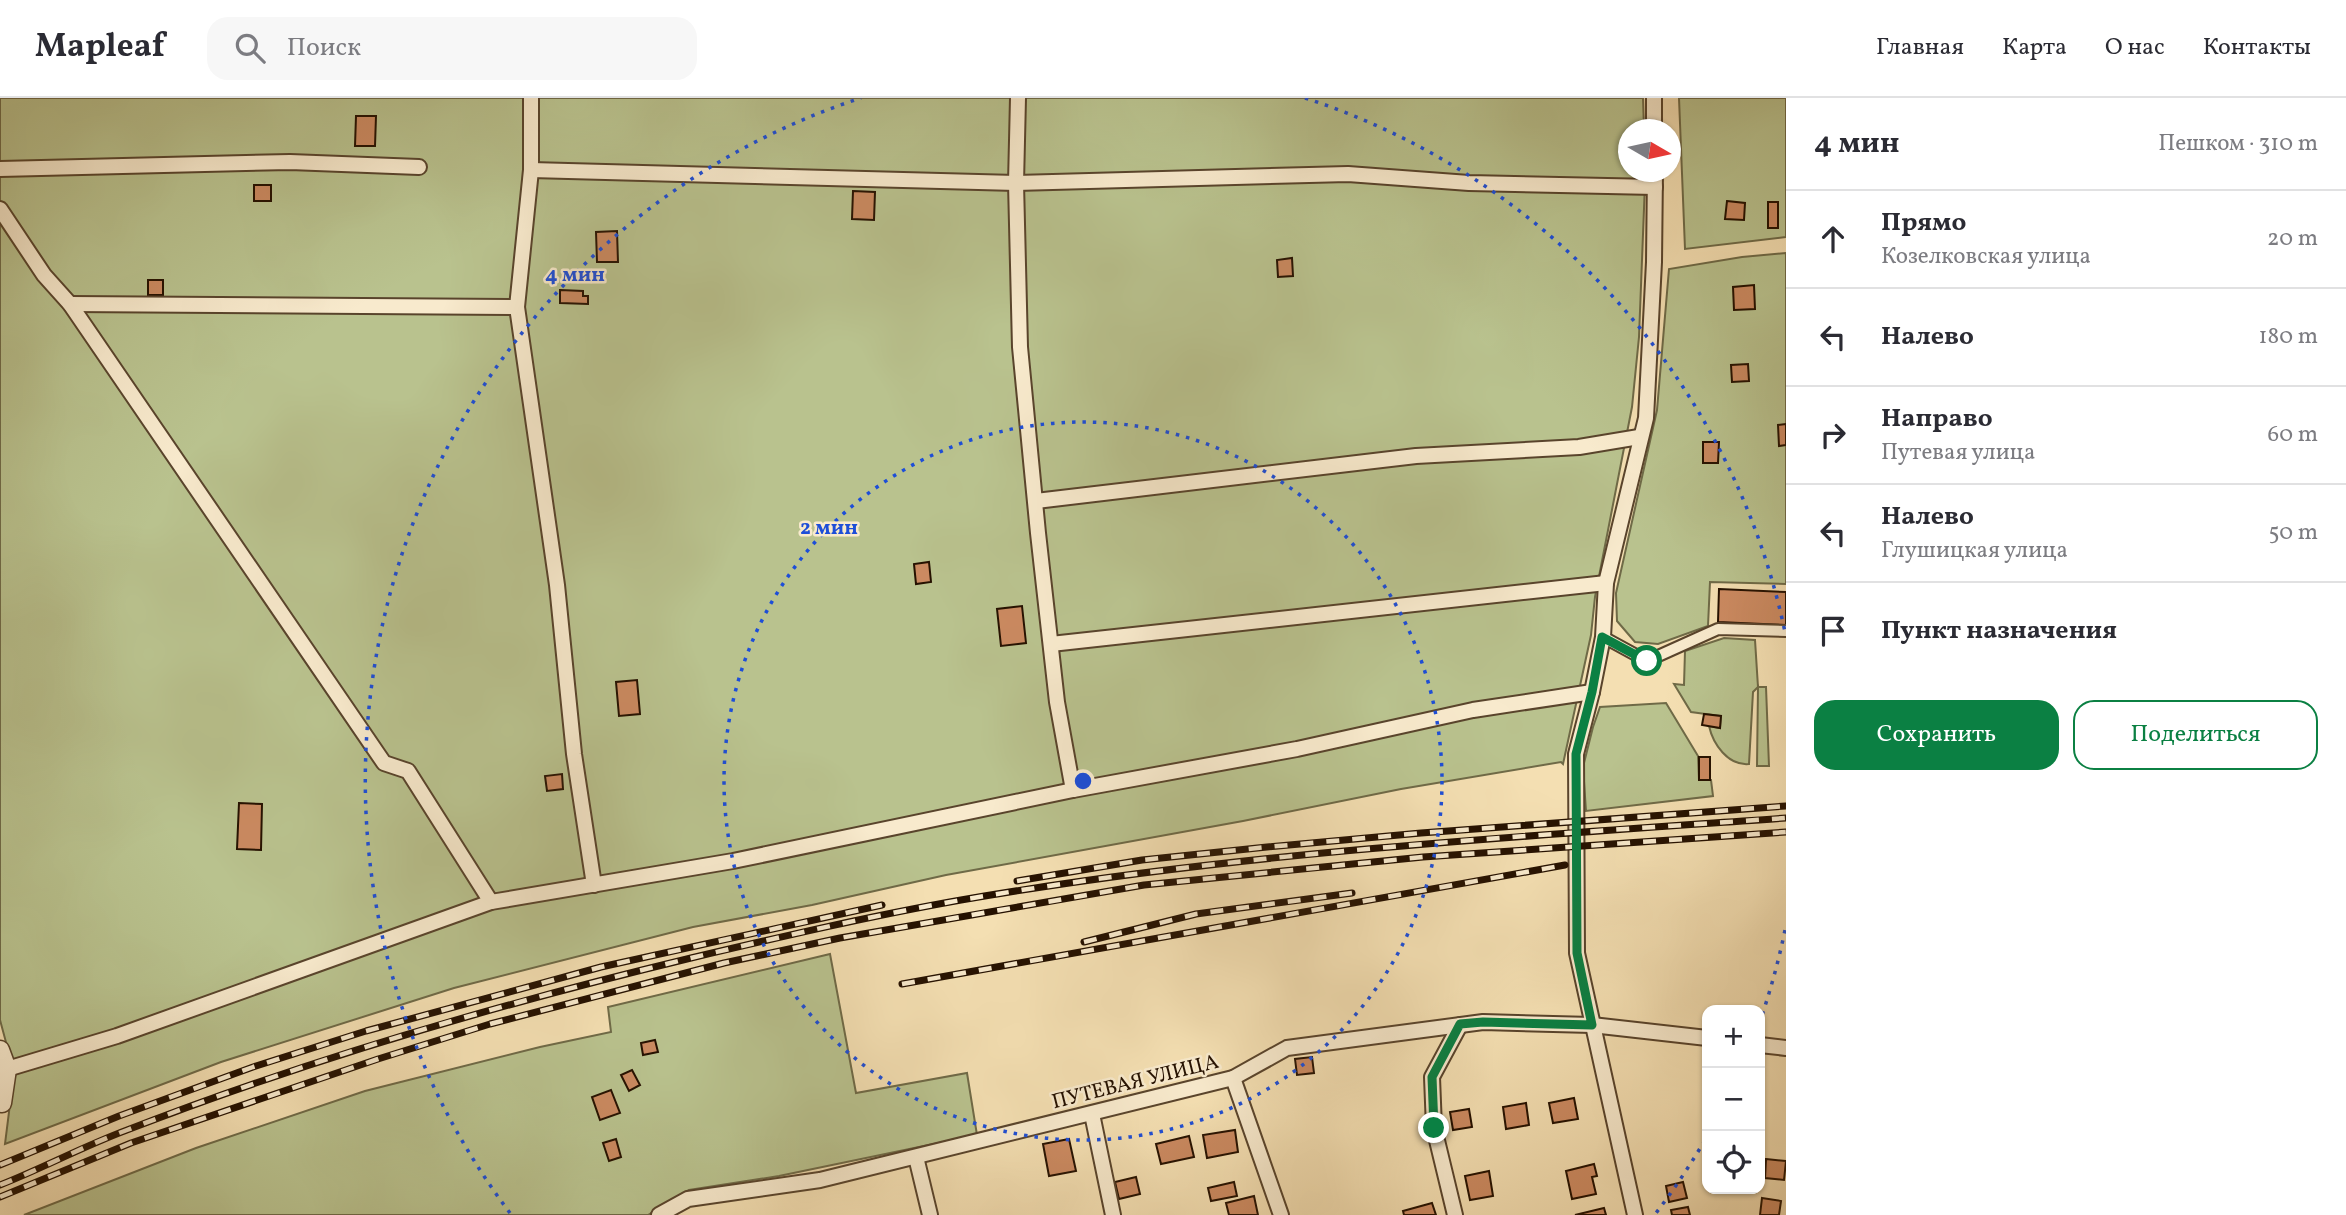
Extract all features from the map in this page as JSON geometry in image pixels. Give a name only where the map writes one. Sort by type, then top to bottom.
[{"type":"street","points":[[531,98],[531,170],[517,307],[557,585],[574,754],[594,885]]},
{"type":"street","points":[[1018,98],[1016,183],[1020,346],[1057,702],[1073,790]]},
{"type":"street","points":[[1654,98],[1654,119]]},
{"type":"street","points":[[0,169],[290,162],[419,167]]},
{"type":"street","points":[[531,170],[1016,183],[1348,174],[1469,183],[1655,187]]},
{"type":"street","points":[[1636,1215],[1577,953],[1576,754],[1592,692],[1602,637],[1606,583],[1639,437],[1646,418],[1655,182]]},
{"type":"street","points":[[0,209],[44,275],[70,304],[384,763],[408,771],[491,902]]},
{"type":"street","points":[[70,304],[517,307]]},
{"type":"street","points":[[1036,501],[1416,456],[1579,447],[1639,437]]},
{"type":"street","points":[[1051,644],[1606,583]]},
{"type":"street","points":[[1602,637],[1647,661],[1718,629],[1786,631]]},
{"type":"street","points":[[7,1069],[117,1037],[491,902],[733,861],[1073,790],[1297,749],[1473,710],[1592,692]]},
{"type":"street","name":"ПУТЕВАЯ УЛИЦА","points":[[659,1215],[688,1199],[820,1180],[1233,1077],[1287,1048],[1483,1022],[1592,1025],[1702,1037]]},
{"type":"street","points":[[1455,1215],[1434,1128],[1432,1077],[1460,1024]]},
{"type":"street","points":[[1765,1046],[1786,1048]]},
{"type":"street","points":[[0,1049],[7,1069],[2,1103]]},
{"type":"street","points":[[1233,1077],[1281,1215]]},
{"type":"street","points":[[1093,1114],[1113,1215]]},
{"type":"street","points":[[916,1157],[930,1215]]},
{"type":"green space","points":[[0,98],[1643,98],[1644,119],[1618,119],[1618,182],[1645,183],[1639,337],[1632,407],[1595,597],[1591,635],[1563,764],[1561,762],[1401,789],[946,875],[812,905],[693,927],[454,988],[221,1062],[5,1144],[14,1072],[0,1020]]},
{"type":"green space","points":[[1679,98],[1786,98],[1786,237],[1685,249]]},
{"type":"green space","points":[[1786,253],[1786,584],[1710,582],[1708,626],[1658,644],[1635,642],[1617,621],[1616,593],[1657,410],[1669,269]]},
{"type":"green space","points":[[1724,638],[1755,640],[1758,687],[1753,692],[1749,764],[1741,764],[1728,758],[1714,740],[1709,726],[1720,728],[1721,716],[1691,712],[1674,684],[1684,685],[1685,651]]},
{"type":"green space","points":[[1758,687],[1766,687],[1769,766],[1757,766]]},
{"type":"green space","points":[[1666,703],[1698,756],[1699,780],[1711,780],[1713,796],[1586,811],[1583,767],[1600,707]]},
{"type":"green space","points":[[830,954],[856,1093],[967,1073],[977,1135],[779,1176],[689,1190],[648,1215],[24,1215],[196,1148],[365,1091],[611,1032],[608,1007]]},
{"type":"building","points":[[356,116],[376,116],[375,146],[355,146]]},
{"type":"building","points":[[254,185],[271,185],[271,201],[254,201]]},
{"type":"building","points":[[853,191],[875,192],[874,220],[852,219]]},
{"type":"building","points":[[1727,201],[1745,203],[1744,220],[1725,219]]},
{"type":"building","points":[[1768,202],[1778,202],[1778,228],[1768,228]]},
{"type":"building","points":[[617,231],[618,262],[597,262],[596,232]]},
{"type":"building","points":[[1292,258],[1293,276],[1278,277],[1277,260]]},
{"type":"building","points":[[148,280],[163,280],[163,295],[148,295]]},
{"type":"building","points":[[1754,285],[1755,309],[1734,310],[1733,287]]},
{"type":"building","points":[[560,290],[583,291],[583,296],[588,296],[588,304],[560,303]]},
{"type":"building","points":[[1748,364],[1749,381],[1732,382],[1731,365]]},
{"type":"building","points":[[1786,424],[1786,445],[1779,446],[1778,425]]},
{"type":"building","points":[[1703,442],[1719,442],[1718,463],[1703,463]]},
{"type":"building","points":[[929,562],[931,582],[916,584],[914,564]]},
{"type":"building","points":[[1719,589],[1786,592],[1786,625],[1718,622]]},
{"type":"building","points":[[1022,606],[1026,643],[1001,646],[997,609]]},
{"type":"building","points":[[637,680],[640,714],[619,716],[616,682]]},
{"type":"building","points":[[1704,714],[1721,716],[1720,728],[1702,725]]},
{"type":"building","points":[[1699,757],[1710,757],[1710,780],[1699,780]]},
{"type":"building","points":[[562,774],[563,789],[547,791],[545,776]]},
{"type":"building","points":[[239,803],[262,804],[261,850],[237,849]]},
{"type":"building","points":[[655,1040],[658,1052],[643,1055],[641,1043]]},
{"type":"building","points":[[1312,1057],[1314,1073],[1297,1075],[1295,1059]]},
{"type":"building","points":[[632,1070],[640,1085],[629,1091],[621,1075]]},
{"type":"building","points":[[611,1090],[620,1113],[600,1120],[592,1097]]},
{"type":"building","points":[[1574,1098],[1578,1119],[1553,1123],[1549,1103]]},
{"type":"building","points":[[1526,1103],[1529,1125],[1506,1129],[1503,1107]]},
{"type":"building","points":[[1469,1109],[1472,1127],[1453,1130],[1450,1112]]},
{"type":"building","points":[[1235,1130],[1238,1152],[1207,1158],[1203,1135]]},
{"type":"building","points":[[1189,1136],[1194,1157],[1161,1164],[1156,1144]]},
{"type":"building","points":[[616,1139],[621,1157],[609,1161],[603,1143]]},
{"type":"building","points":[[1069,1139],[1076,1171],[1049,1176],[1043,1144]]},
{"type":"building","points":[[1766,1159],[1786,1161],[1784,1180],[1765,1178]]},
{"type":"building","points":[[1594,1164],[1597,1176],[1592,1177],[1596,1194],[1572,1199],[1566,1171]]},
{"type":"building","points":[[1489,1171],[1493,1196],[1470,1200],[1465,1176]]},
{"type":"building","points":[[1136,1177],[1140,1194],[1119,1199],[1115,1182]]},
{"type":"building","points":[[1234,1182],[1237,1196],[1211,1201],[1208,1188]]},
{"type":"building","points":[[1683,1182],[1687,1198],[1669,1202],[1666,1186]]},
{"type":"building","points":[[1254,1196],[1258,1215],[1229,1215],[1226,1203]]},
{"type":"building","points":[[1762,1198],[1781,1201],[1779,1215],[1760,1215]]},
{"type":"building","points":[[1432,1203],[1436,1215],[1404,1215],[1403,1211]]},
{"type":"building","points":[[1688,1207],[1690,1215],[1672,1215],[1671,1210]]},
{"type":"building","points":[[1604,1208],[1606,1215],[1575,1215]]},
{"type":"railway","points":[[1017,881],[1142,860],[1267,847],[1786,806]]},
{"type":"railway","points":[[0,1185],[111,1136],[196,1104],[406,1035],[619,976],[893,913],[1064,884],[1269,858],[1786,818]]},
{"type":"railway","points":[[0,1197],[131,1143],[490,1024],[724,963],[840,938],[1144,885],[1423,857],[1786,832]]},
{"type":"railway","points":[[902,984],[1565,865]]},
{"type":"railway","points":[[1084,942],[1196,914],[1352,893]]},
{"type":"railway","points":[[0,1165],[119,1116],[253,1067],[366,1031],[601,967],[882,905]]},
{"type":"route","points":[[1434,1128],[1432,1077],[1460,1024],[1483,1022],[1592,1025],[1577,953],[1576,754],[1592,692],[1602,637],[1647,661]]}]
